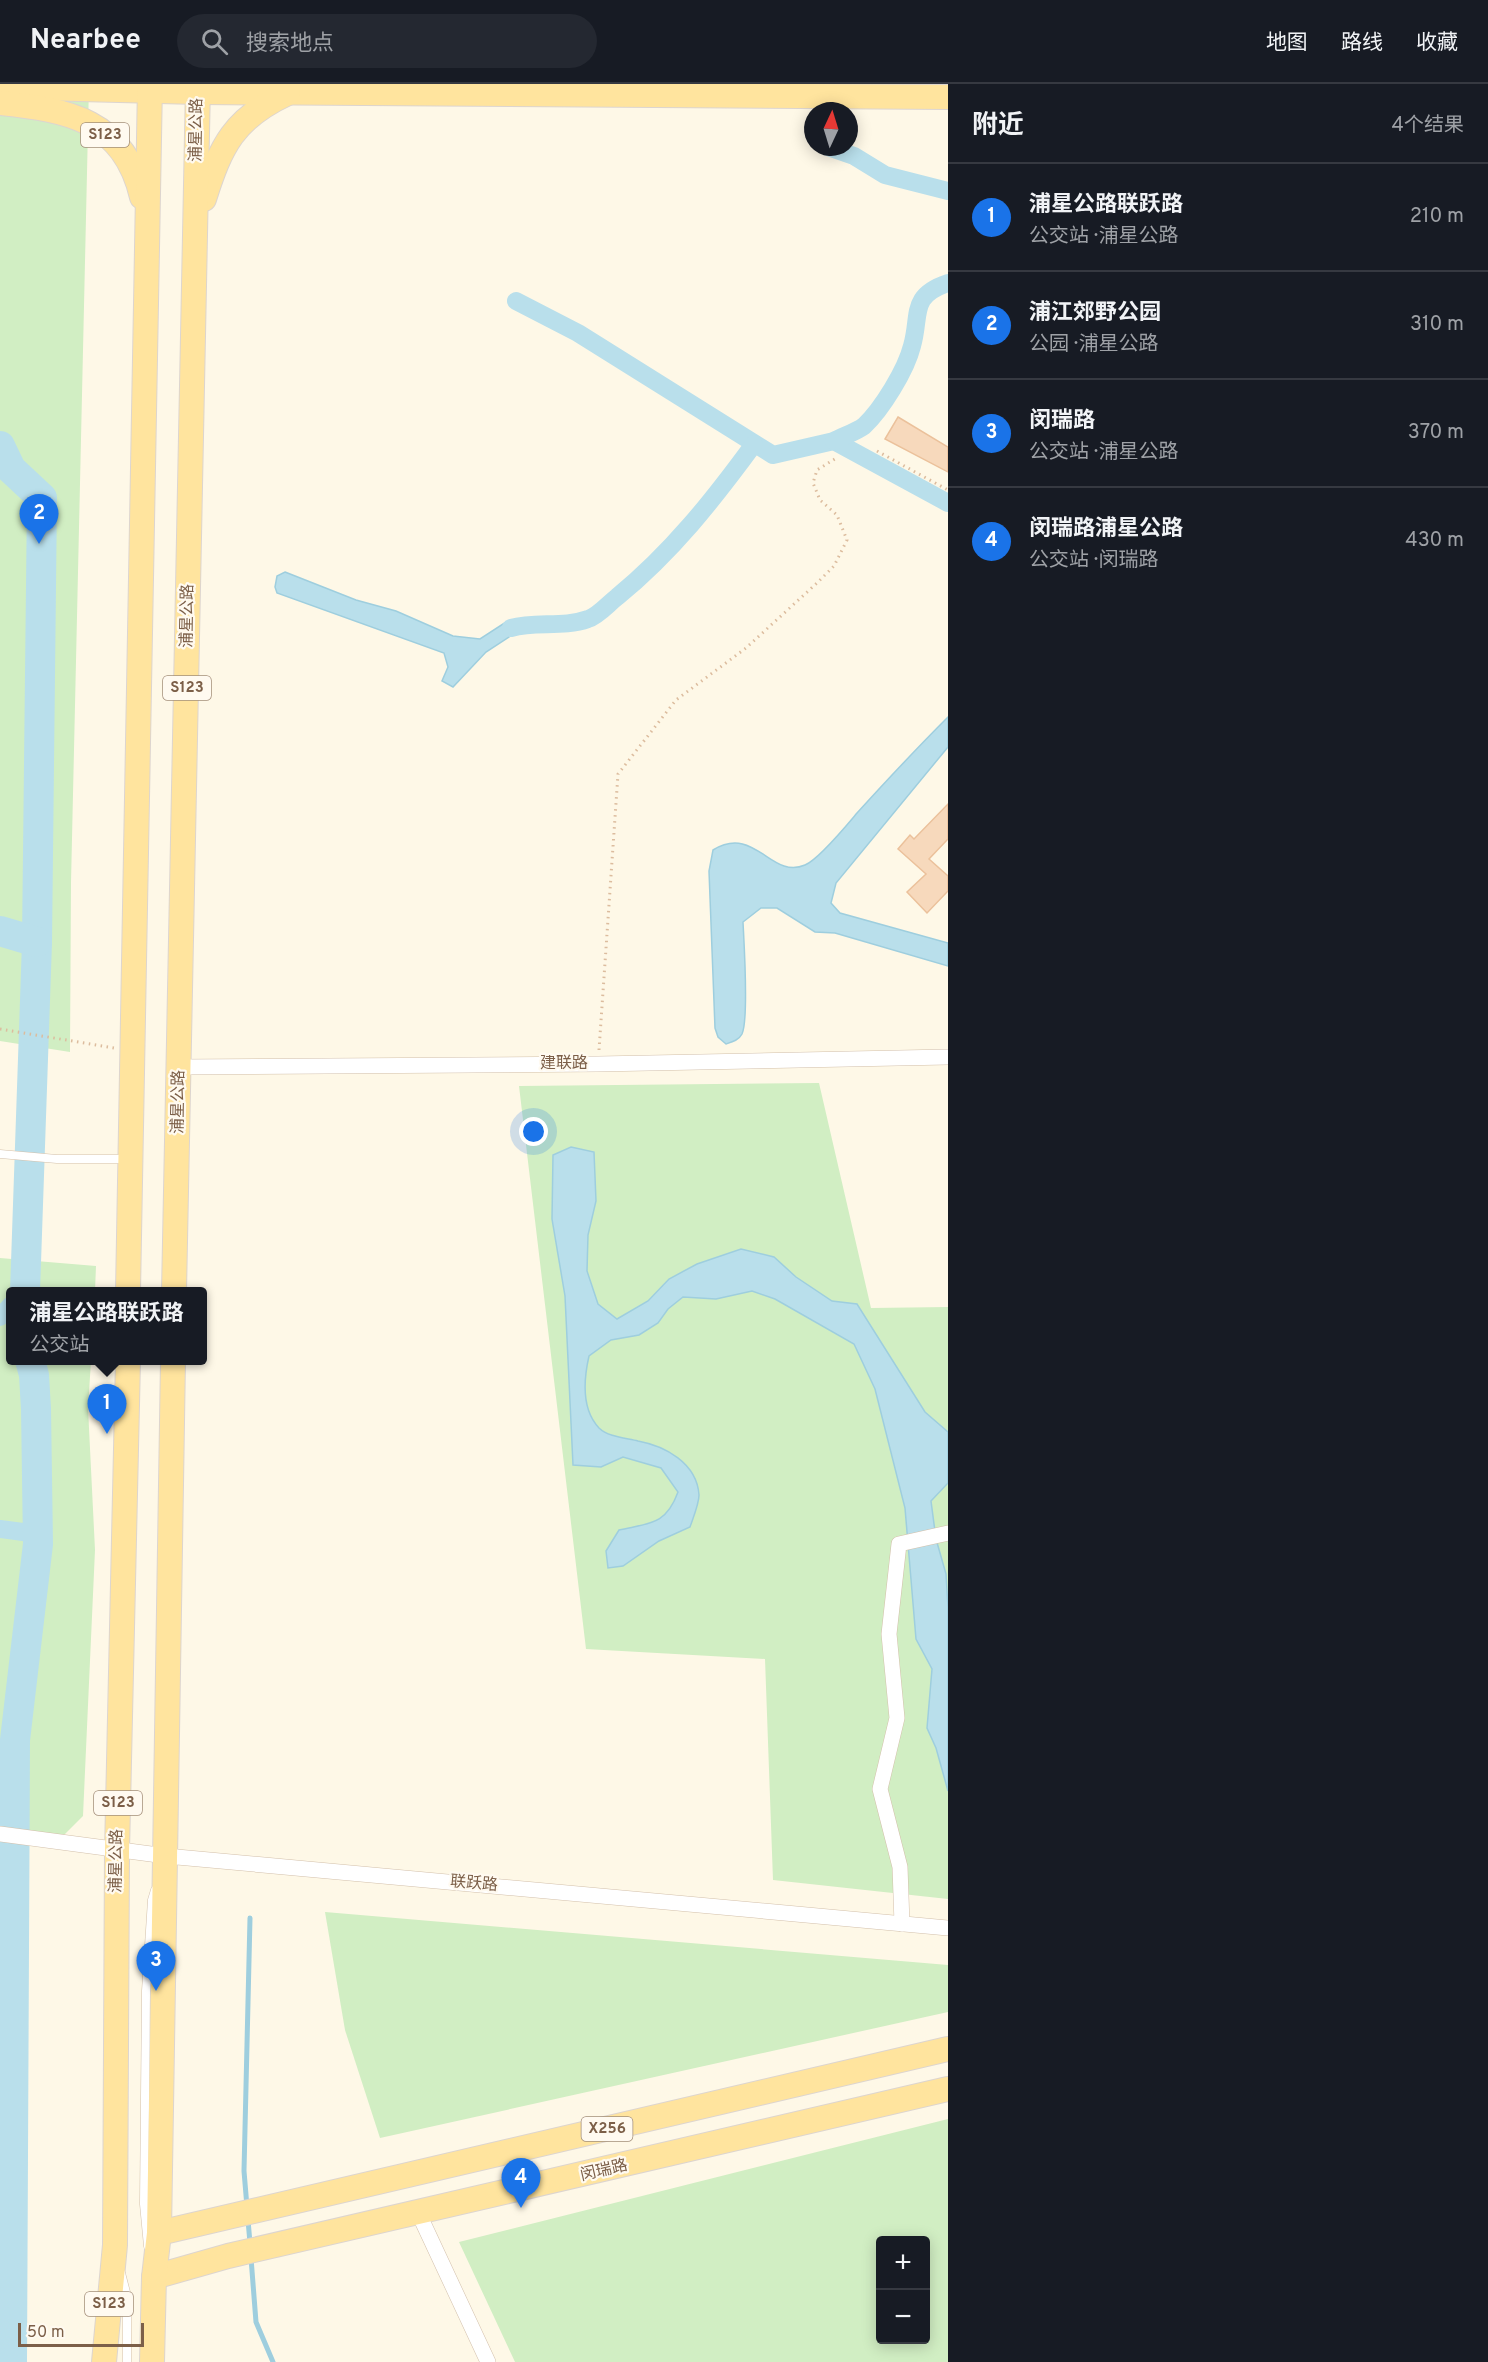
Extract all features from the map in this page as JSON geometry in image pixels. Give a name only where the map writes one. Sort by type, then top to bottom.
[{"type":"main road","points":[[8,96],[150,87],[291,92],[948,97]]},
{"type":"main road","name":"S123","points":[[128,1287],[150,87]]},
{"type":"main road","name":"浦星公路","points":[[174,1287],[198,88]]},
{"type":"main road","name":"S123","points":[[195,224],[218,156],[234,131],[265,104],[291,92]]},
{"type":"main road","name":"S123","points":[[8,96],[82,118],[117,144],[137,176],[148,222]]},
{"type":"main road","name":"浦星公路","points":[[104,2362],[115,2245],[117,1851],[128,1365]]},
{"type":"main road","name":"S123","points":[[152,2362],[154,2277],[159,2233],[173,1365]]},
{"type":"main road","name":"X256","points":[[159,2233],[948,2049]]},
{"type":"main road","name":"闵瑞路","points":[[154,2277],[228,2256],[515,2192],[948,2089]]},
{"type":"street","name":"建联路","points":[[180,1067],[598,1064],[948,1057]]},
{"type":"street","points":[[902,1924],[900,1867],[880,1789],[897,1718],[889,1634],[899,1544],[945,1534]]},
{"type":"street","name":"联跃路","points":[[0,1834],[166,1856],[948,1928]]},
{"type":"street","points":[[418,2212],[488,2362]]},
{"type":"lane","points":[[0,1154],[57,1159],[130,1159]]},
{"type":"lane","points":[[154,2277],[147,2240],[144,2204],[146,1991],[152,1900],[166,1856]]},
{"type":"lane","points":[[115,2245],[127,2296],[127,2362]]},
{"type":"path","points":[[877,451],[948,490]]},
{"type":"path","points":[[598,1064],[618,774],[676,700],[746,648],[834,566],[847,540],[837,515],[820,500],[813,483],[817,470],[838,457]]},
{"type":"path","points":[[0,1029],[132,1050]]},
{"type":"green space","points":[[0,84],[89,84],[71,883],[70,1052],[0,1041]]},
{"type":"green space","points":[[819,1083],[871,1308],[948,1307],[948,1899],[773,1880],[765,1659],[586,1649],[519,1086]]},
{"type":"green space","points":[[0,1258],[96,1266],[95,1287],[6,1287],[6,1365],[91,1365],[88,1408],[95,1550],[83,1816],[62,1837],[0,1828]]},
{"type":"green space","points":[[325,1912],[948,1965],[948,2012],[380,2138],[345,2030]]},
{"type":"green space","points":[[948,2119],[948,2362],[515,2362],[459,2242]]},
{"type":"water","points":[[285,572],[356,600],[396,611],[453,636],[480,639],[506,622],[515,633],[486,652],[453,687],[442,681],[448,667],[444,653],[277,593],[275,587],[277,576]]},
{"type":"water","points":[[948,717],[948,747],[836,883],[831,903],[840,913],[948,943],[948,966],[835,933],[815,932],[777,908],[761,908],[743,922],[744,1026],[739,1038],[726,1044],[718,1037],[715,1028],[709,871],[713,850],[728,844],[740,843],[752,847],[782,865],[793,868],[811,862]]},
{"type":"water","points":[[571,1147],[594,1152],[596,1201],[588,1235],[587,1271],[598,1304],[617,1319],[648,1301],[669,1279],[697,1264],[741,1249],[774,1257],[796,1277],[832,1301],[857,1304],[925,1412],[948,1432],[948,1483],[931,1501],[936,1539],[946,1574],[948,1607],[948,1791],[936,1748],[927,1728],[932,1669],[916,1639],[905,1508],[875,1389],[854,1344],[775,1299],[752,1291],[716,1299],[683,1297],[668,1309],[658,1323],[639,1335],[611,1340],[589,1356],[585,1393],[589,1412],[599,1428],[612,1435],[659,1447],[678,1458],[692,1474],[699,1495],[690,1527],[659,1541],[623,1566],[608,1568],[606,1551],[619,1530],[656,1521],[668,1511],[678,1492],[661,1468],[623,1457],[601,1467],[573,1465],[565,1296],[552,1219],[553,1155]]},
{"type":"building","points":[[898,417],[948,447],[948,472],[885,439]]},
{"type":"building","points":[[948,804],[948,839],[929,859],[948,876],[948,891],[927,913],[907,892],[926,874],[898,849],[910,835],[914,839]]},
{"type":"waterway","points":[[854,156],[885,175],[948,191]]},
{"type":"waterway","points":[[834,441],[864,426],[878,410],[909,356],[922,300],[936,288],[948,283]]},
{"type":"waterway","points":[[516,301],[578,333],[773,455],[834,441],[948,503]]},
{"type":"waterway","points":[[511,628],[579,622],[599,613],[673,544],[707,505],[754,444]]},
{"type":"waterway","points":[[0,446],[11,469],[42,498],[37,942],[25,1287]]},
{"type":"waterway","points":[[0,931],[37,942]]},
{"type":"waterway","points":[[22,1287],[25,1281]]},
{"type":"waterway","points":[[0,1317],[6,1310]]},
{"type":"waterway","points":[[12,2362],[15,1740],[38,1544],[36,1409],[31,1365]]},
{"type":"waterway","points":[[0,1529],[38,1534]]},
{"type":"waterway","points":[[0,1761],[15,1740]]},
{"type":"waterway","points":[[247,2207],[244,2171],[250,1918]]},
{"type":"waterway","points":[[248,2220],[250,2243]]},
{"type":"waterway","points":[[251,2258],[256,2322],[273,2362]]},
{"type":"place","name":"浦江郊野公园","points":[[39,544]]},
{"type":"place","name":"浦星公路联跃路","points":[[107,1434]]},
{"type":"place","name":"闵瑞路","points":[[156,1991]]},
{"type":"place","name":"闵瑞路浦星公路","points":[[521,2208]]}]
